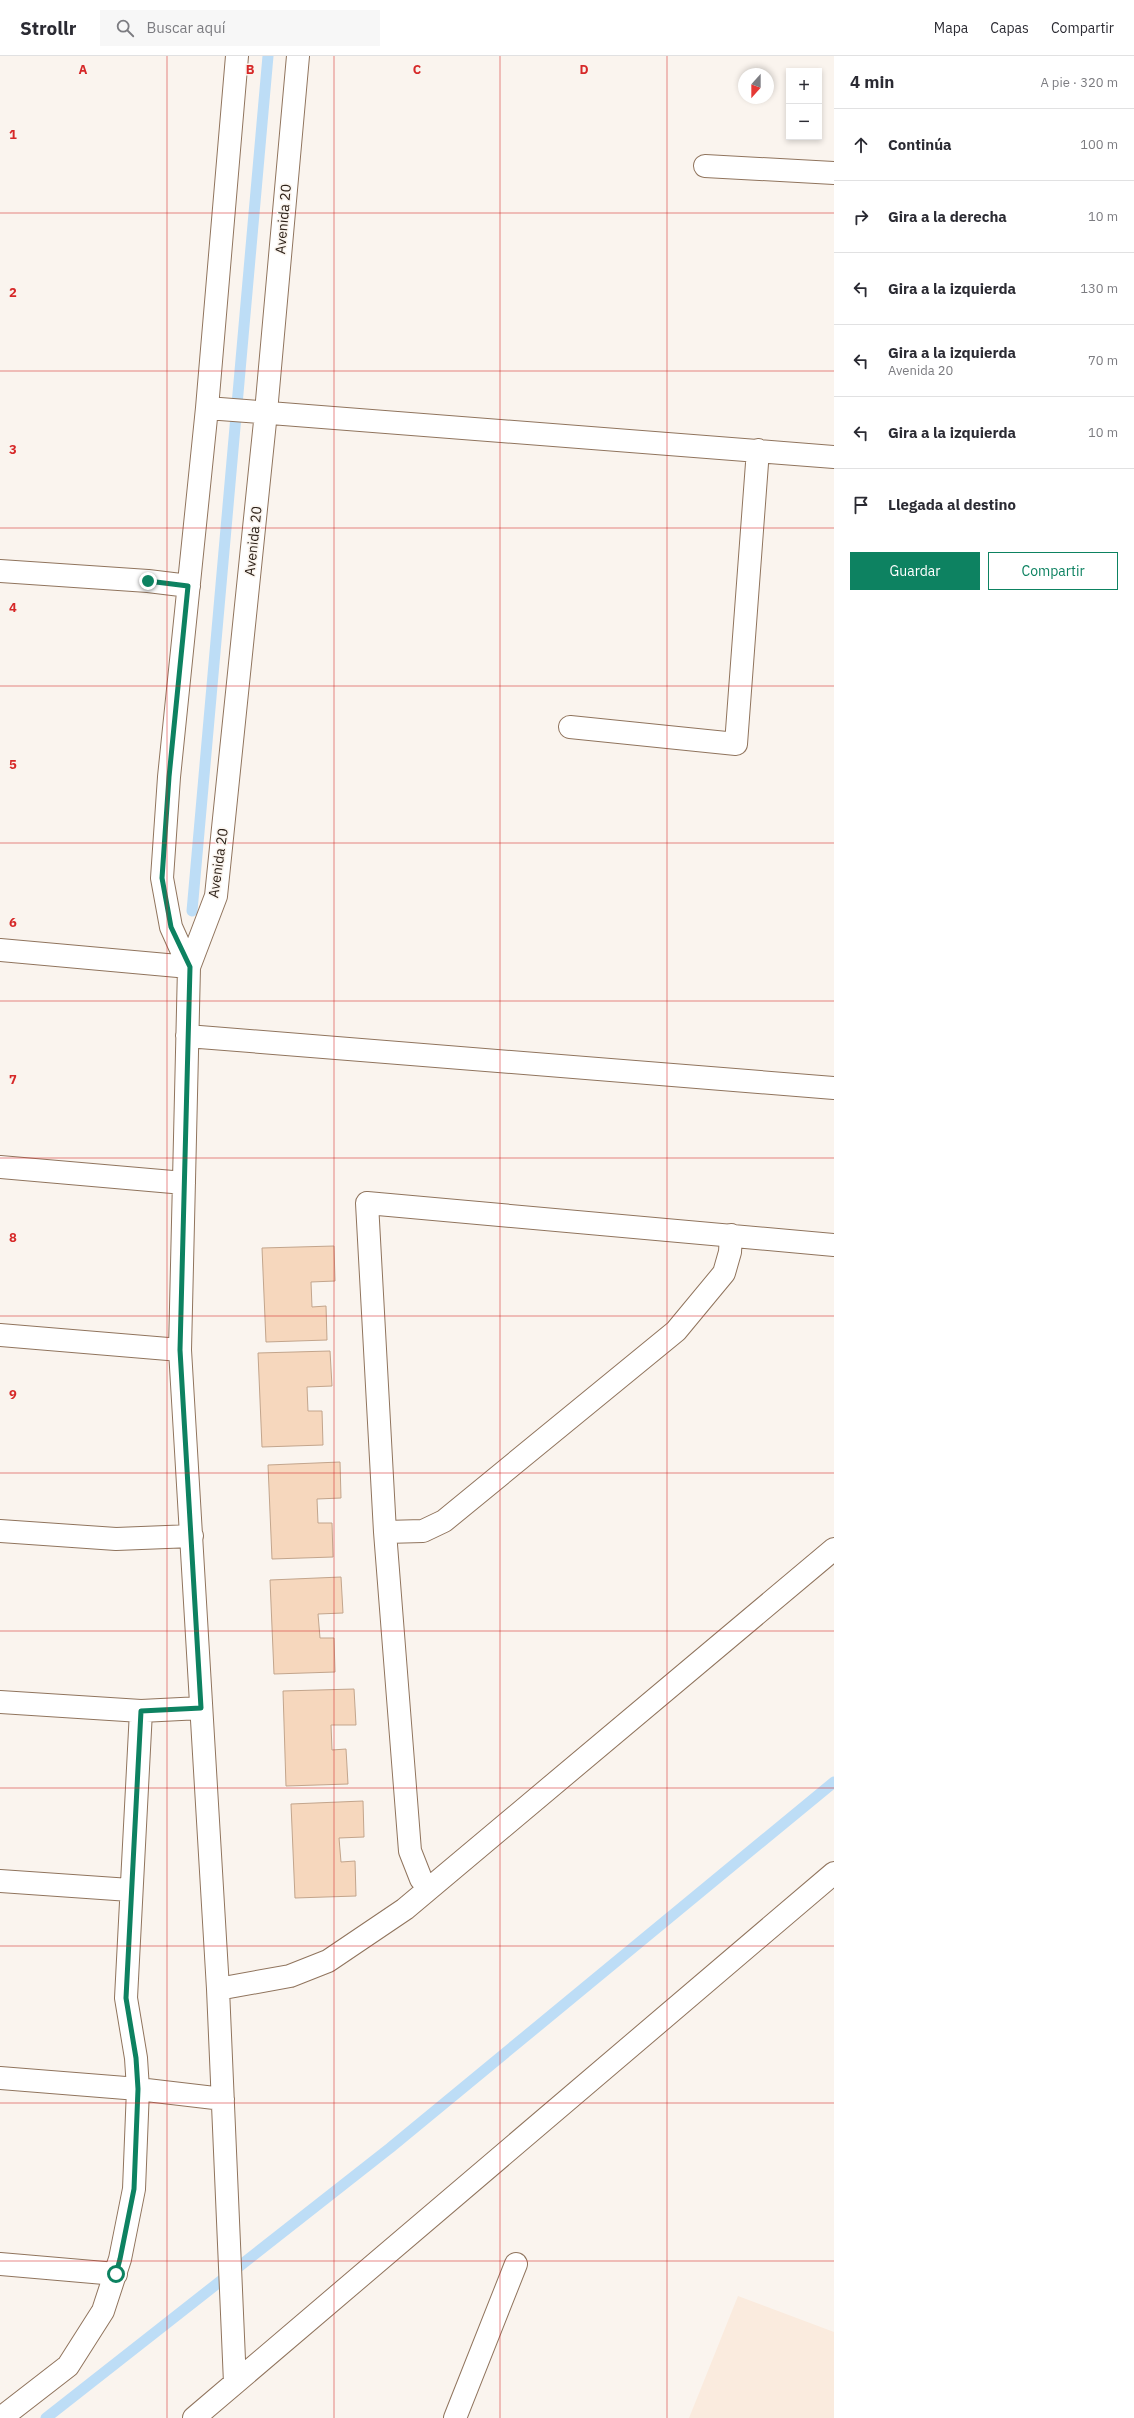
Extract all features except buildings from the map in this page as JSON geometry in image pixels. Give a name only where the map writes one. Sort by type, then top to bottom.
[{"type":"street","points":[[235,2383],[218,1989],[180,1350],[190,967],[171,927],[162,878],[169,777],[206,408],[237,56]]},
{"type":"street","name":"Avenida 20","points":[[190,967],[216,896],[266,412],[298,56]]},
{"type":"street","points":[[705,166],[834,173]]},
{"type":"street","points":[[206,408],[834,457]]},
{"type":"street","points":[[570,727],[736,744],[758,450]]},
{"type":"street","points":[[0,571],[148,581],[188,586]]},
{"type":"street","points":[[0,950],[190,967]]},
{"type":"street","points":[[187,1036],[834,1088]]},
{"type":"street","points":[[0,1167],[184,1183]]},
{"type":"street","points":[[430,1888],[422,1878],[410,1851],[385,1532],[367,1203],[834,1244]]},
{"type":"street","points":[[385,1532],[423,1531],[444,1521],[676,1331],[724,1273],[730,1252],[731,1235]]},
{"type":"street","points":[[0,1335],[180,1350]]},
{"type":"street","points":[[0,1531],[116,1539],[192,1536]]},
{"type":"street","points":[[218,1989],[290,1976],[328,1961],[405,1909],[834,1549]]},
{"type":"street","points":[[0,1702],[141,1711],[201,1708]]},
{"type":"street","points":[[1,2418],[68,2366],[103,2311],[120,2259],[134,2189],[138,2089],[136,2058],[126,1998],[130,1890],[141,1711]]},
{"type":"street","points":[[194,2418],[834,1873]]},
{"type":"street","points":[[0,1881],[130,1890]]},
{"type":"street","points":[[0,2078],[138,2089],[223,2099]]},
{"type":"street","points":[[0,2264],[116,2274]]},
{"type":"street","points":[[455,2418],[516,2264]]},
{"type":"shaded area","points":[[738,2296],[834,2332],[834,2418],[689,2418]]},
{"type":"waterway","points":[[192,911],[268,56]]},
{"type":"waterway","points":[[46,2418],[390,2148],[834,1782]]},
{"type":"route","points":[[116,2274],[134,2189],[138,2089],[136,2058],[126,1998],[130,1890],[141,1711],[201,1708],[180,1350],[190,967],[171,927],[162,878],[169,777],[188,586],[148,581]]}]
